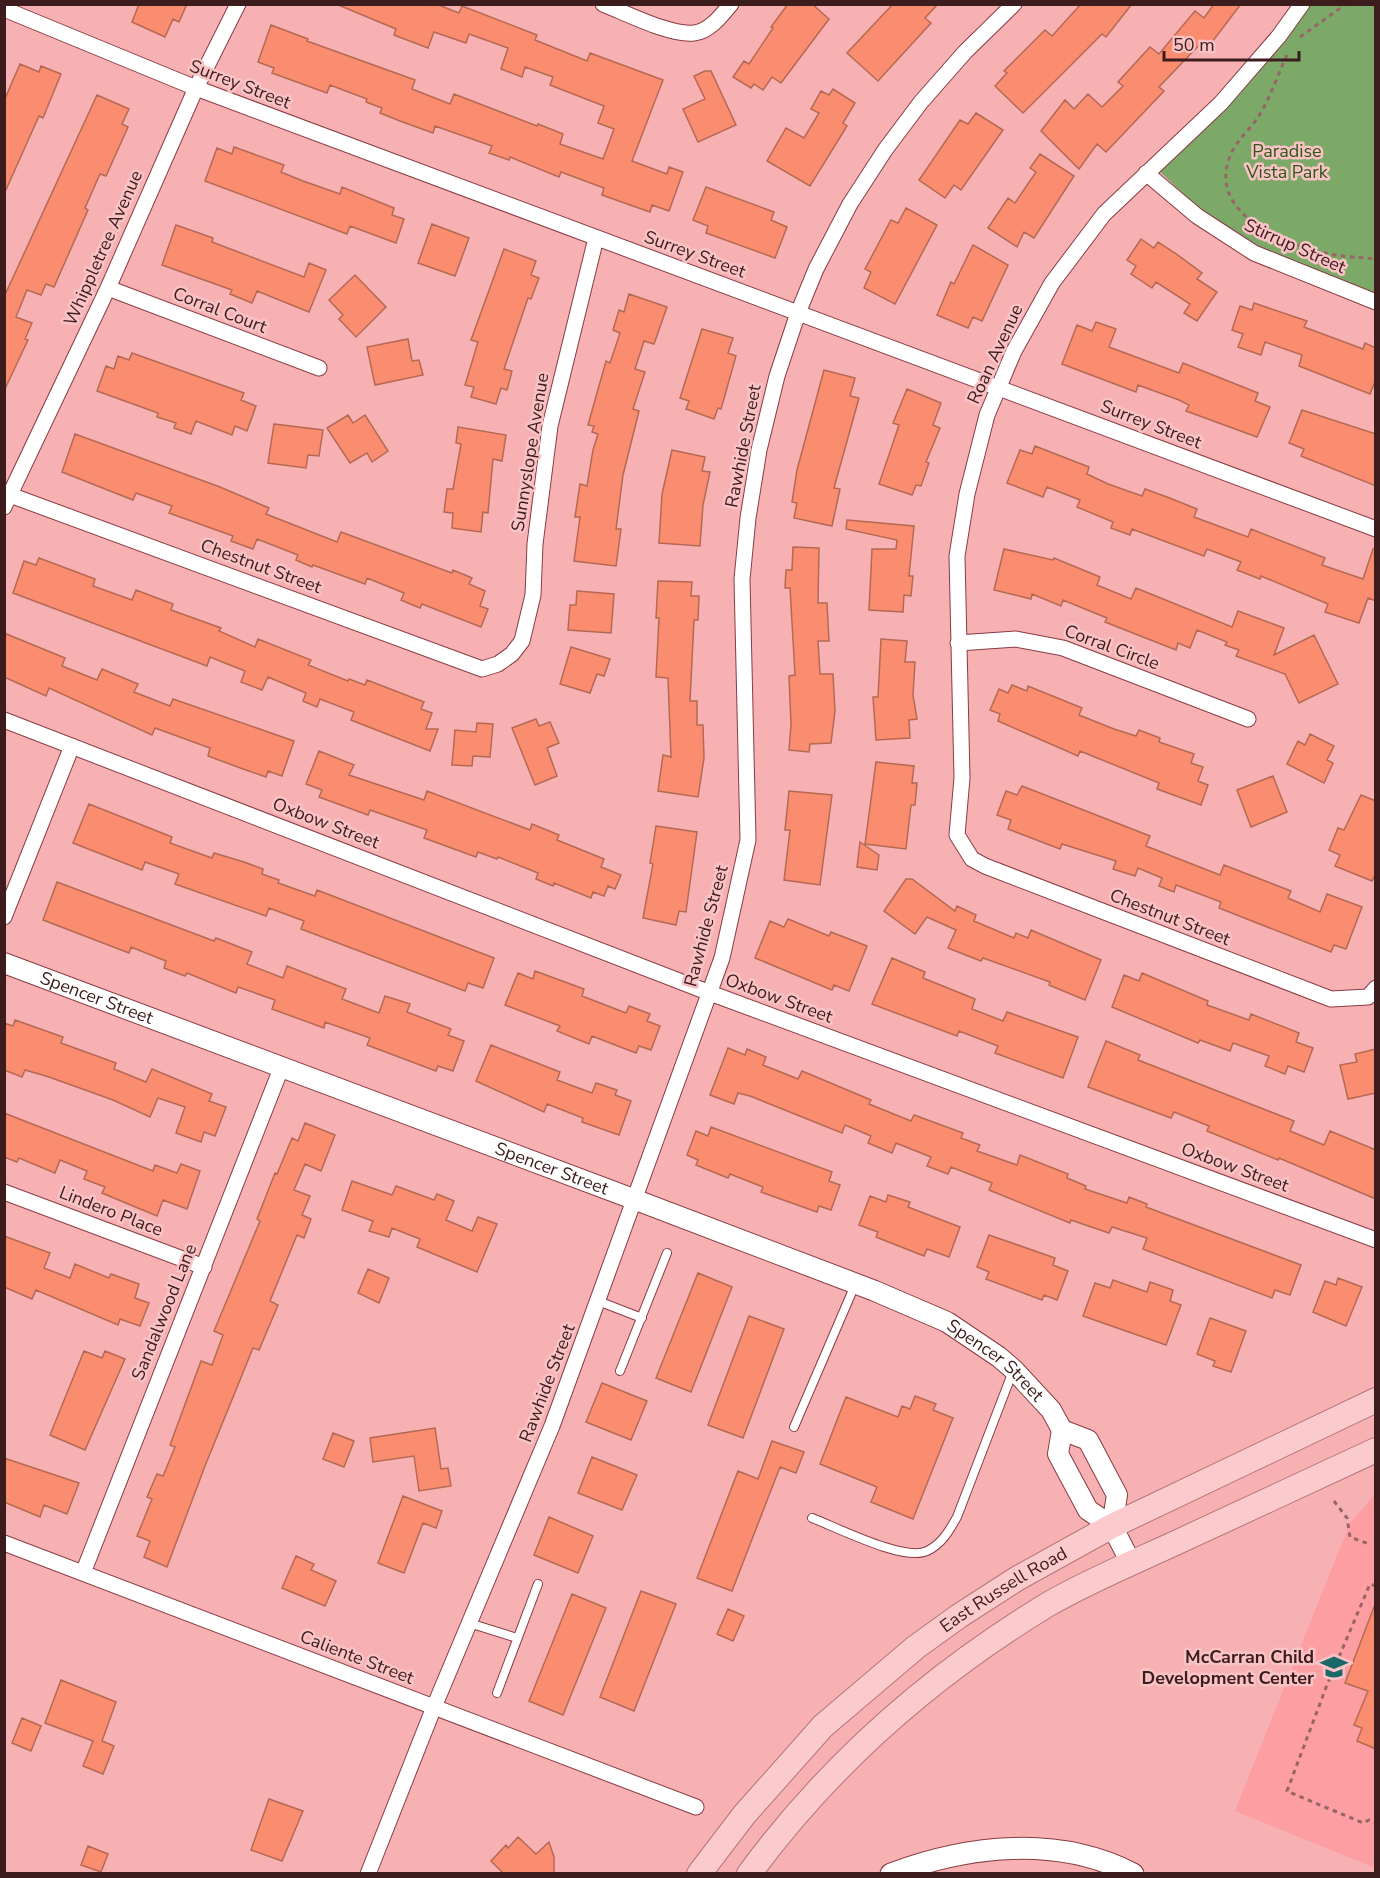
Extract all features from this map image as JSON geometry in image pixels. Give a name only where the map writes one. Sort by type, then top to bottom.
[{"type":"main road","name":"East Russell Road","points":[[699,1874],[744,1815],[823,1726],[916,1647],[1018,1578],[1112,1526],[1376,1400]]},
{"type":"main road","name":"East Russell Road","points":[[749,1874],[776,1837],[842,1764],[900,1711],[979,1649],[1058,1599],[1376,1450]]},
{"type":"main road","points":[[891,1874],[941,1856],[973,1850],[1014,1848],[1067,1854],[1133,1874]]},
{"type":"street","name":"Whippletree Avenue","points":[[8,501],[108,288],[196,88],[238,4]]},
{"type":"street","points":[[603,4],[674,31],[695,34],[719,19],[731,4]]},
{"type":"street","name":"Rawhide Street","points":[[368,1874],[434,1707],[552,1426],[722,958],[748,840],[741,579],[748,518],[759,450],[777,376],[798,313],[816,269],[850,204],[885,150],[936,85],[1014,4]]},
{"type":"street","name":"Roan Avenue","points":[[965,851],[957,835],[962,778],[957,556],[967,494],[987,415],[998,387],[1014,351],[1052,283],[1104,214],[1221,103],[1279,36],[1302,4]]},
{"type":"street","name":"Surrey Street","points":[[4,9],[196,88],[1376,529]]},
{"type":"street","name":"Stirrup Street","points":[[1146,173],[1197,216],[1254,253],[1376,302]]},
{"type":"street","name":"Sunnyslope Avenue","points":[[498,664],[512,654],[522,641],[533,595],[535,544],[550,426],[596,238]]},
{"type":"street","name":"Corral Court","points":[[108,288],[319,368]]},
{"type":"street","name":"Chestnut Street","points":[[8,501],[483,669],[498,664]]},
{"type":"street","name":"Corral Circle","points":[[958,643],[1016,639],[1063,648],[1248,719]]},
{"type":"street","name":"Oxbow Street","points":[[4,720],[710,993],[1376,1240]]},
{"type":"street","points":[[4,917],[72,746]]},
{"type":"street","name":"Chestnut Street","points":[[965,851],[972,859],[1003,874],[1331,999],[1372,993]]},
{"type":"street","name":"Spencer Street","points":[[4,963],[636,1200],[856,1284],[947,1322],[999,1357],[1014,1370],[1051,1410],[1062,1430]]},
{"type":"street","name":"Sandalwood Lane","points":[[83,1573],[282,1066]]},
{"type":"street","name":"Lindero Place","points":[[4,1192],[204,1267]]},
{"type":"street","points":[[1112,1526],[1117,1495],[1088,1440],[1062,1430],[1058,1454],[1088,1510],[1112,1526],[1131,1563]]},
{"type":"street","name":"Caliente Street","points":[[4,1543],[696,1807]]},
{"type":"lane","points":[[620,1371],[667,1253]]},
{"type":"lane","points":[[794,1427],[856,1284]]},
{"type":"lane","points":[[598,1301],[642,1318]]},
{"type":"lane","points":[[813,1518],[904,1553],[925,1552],[945,1538],[957,1517],[1014,1370]]},
{"type":"lane","points":[[497,1693],[538,1584]]},
{"type":"lane","points":[[469,1623],[517,1638]]},
{"type":"path","points":[[1300,37],[1346,4]]},
{"type":"path","points":[[1287,55],[1261,113],[1241,138],[1229,158],[1226,177],[1231,198],[1246,218],[1290,241],[1334,255],[1376,259]]},
{"type":"path","points":[[1334,1501],[1347,1518],[1350,1537],[1369,1544]]},
{"type":"path","points":[[1376,1586],[1370,1584],[1327,1685],[1287,1791],[1363,1823],[1369,1821],[1376,1823]]},
{"type":"shaded area","name":"McCarran Child Development Center","points":[[1375,1494],[1375,1868],[1235,1811],[1350,1523]]},
{"type":"green space","name":"Paradise Vista Park","points":[[1302,5],[1375,5],[1375,297],[1302,269],[1212,221],[1155,167]]},
{"type":"building","points":[[139,4],[187,4],[179,22],[173,19],[165,37],[132,22]]},
{"type":"building","points":[[336,4],[436,4],[459,13],[462,6],[537,35],[535,40],[587,61],[590,53],[663,80],[632,161],[667,174],[669,167],[683,172],[669,211],[652,205],[650,212],[602,195],[604,188],[561,172],[559,177],[510,157],[509,160],[489,153],[492,146],[435,126],[433,133],[400,121],[380,113],[382,108],[366,102],[367,99],[330,85],[327,93],[272,73],[274,68],[258,62],[271,25],[308,39],[307,41],[415,80],[412,89],[450,104],[454,94],[563,134],[560,144],[603,159],[614,129],[598,123],[604,106],[550,85],[553,77],[525,67],[522,77],[501,69],[508,48],[469,34],[466,43],[434,32],[428,48],[394,35],[396,29]]},
{"type":"building","points":[[788,4],[812,4],[829,19],[781,83],[772,77],[763,90],[754,84],[751,88],[733,77],[744,61],[749,64]]},
{"type":"building","points":[[893,4],[938,4],[925,18],[931,23],[878,81],[847,53]]},
{"type":"building","points":[[1081,4],[1132,4],[1106,37],[1102,34],[1023,113],[995,86],[1007,73],[1004,71],[1045,30],[1052,36]]},
{"type":"building","points":[[1214,4],[1241,4],[1209,46],[1203,41],[1159,87],[1164,91],[1106,152],[1097,144],[1079,169],[1041,131],[1065,100],[1074,109],[1088,94],[1102,107],[1123,86],[1118,82],[1150,47],[1159,54],[1195,11],[1204,18]]},
{"type":"building","points":[[20,64],[39,72],[41,66],[61,74],[43,118],[39,116],[5,192],[4,101]]},
{"type":"building","points":[[711,71],[736,125],[698,142],[683,109],[705,99],[694,76]]},
{"type":"building","points":[[833,89],[855,103],[843,123],[847,126],[810,186],[767,161],[786,128],[804,138],[819,113],[811,109],[821,91],[829,95]]},
{"type":"building","points":[[97,95],[129,109],[122,124],[128,127],[106,176],[100,174],[85,208],[88,210],[54,287],[46,284],[41,295],[27,290],[16,317],[32,323],[25,339],[28,340],[4,391],[4,297]]},
{"type":"building","points":[[976,113],[1003,130],[961,190],[954,185],[945,198],[919,180],[960,120],[968,124]]},
{"type":"building","points":[[234,147],[284,165],[281,172],[303,181],[340,194],[342,187],[394,208],[392,215],[404,219],[396,243],[350,226],[347,234],[205,181],[217,148],[232,154]]},
{"type":"building","points":[[1040,154],[1074,176],[1034,238],[1024,232],[1017,247],[988,228],[1008,198],[1015,203],[1036,172],[1030,168]]},
{"type":"building","points":[[706,187],[774,212],[771,220],[787,227],[775,258],[706,233],[708,226],[693,220]]},
{"type":"building","points":[[906,208],[937,225],[895,304],[864,288],[871,272],[865,269],[891,220],[898,223]]},
{"type":"building","points":[[432,224],[469,238],[455,276],[418,263]]},
{"type":"building","points":[[176,225],[213,238],[212,242],[304,277],[309,263],[326,270],[309,312],[257,291],[252,303],[230,294],[232,290],[162,265]]},
{"type":"building","points":[[1141,239],[1154,248],[1158,242],[1175,253],[1202,273],[1197,279],[1217,292],[1197,321],[1184,313],[1190,304],[1156,282],[1152,288],[1131,274],[1136,266],[1127,260]]},
{"type":"building","points":[[973,245],[1008,265],[982,321],[973,317],[968,328],[937,315],[951,282],[954,284]]},
{"type":"building","points":[[504,249],[536,261],[531,275],[539,278],[531,299],[528,298],[504,369],[512,371],[507,390],[501,388],[496,404],[471,397],[474,387],[465,385],[478,342],[471,340]]},
{"type":"building","points":[[355,275],[386,307],[356,337],[339,319],[343,315],[329,300]]},
{"type":"building","points":[[629,294],[667,307],[654,344],[644,341],[635,369],[645,372],[633,409],[639,411],[623,475],[616,529],[621,529],[616,566],[574,561],[580,517],[575,517],[580,484],[587,486],[598,434],[592,432],[594,426],[588,425],[606,361],[610,363],[620,333],[613,330],[619,310],[624,312]]},
{"type":"building","points":[[1254,303],[1307,321],[1304,327],[1363,349],[1365,343],[1376,348],[1376,379],[1370,394],[1299,366],[1302,355],[1265,342],[1261,355],[1238,347],[1243,334],[1232,330],[1240,306],[1252,310]]},
{"type":"building","points":[[1096,322],[1116,329],[1109,347],[1179,373],[1183,363],[1258,393],[1255,401],[1270,407],[1257,437],[1186,411],[1189,405],[1179,400],[1138,385],[1136,392],[1062,364],[1077,325],[1092,331]]},
{"type":"building","points":[[702,329],[733,338],[728,353],[736,356],[721,409],[718,408],[714,419],[686,409],[689,401],[680,398]]},
{"type":"building","points":[[408,339],[412,361],[419,360],[423,375],[375,385],[367,347]]},
{"type":"building","points":[[132,353],[244,393],[241,400],[256,406],[247,431],[235,426],[232,435],[196,421],[191,434],[174,428],[176,423],[157,417],[158,413],[97,391],[106,366],[114,369],[118,356],[129,360]]},
{"type":"building","points":[[824,370],[855,378],[850,396],[859,398],[834,488],[840,489],[832,526],[794,518],[797,503],[792,502],[797,470]]},
{"type":"building","points":[[907,389],[941,403],[933,425],[940,428],[926,462],[929,463],[921,486],[916,485],[912,495],[879,484],[899,425],[893,423]]},
{"type":"building","points":[[1302,410],[1376,434],[1376,486],[1301,456],[1304,449],[1289,443]]},
{"type":"building","points":[[348,415],[353,423],[365,415],[388,451],[372,462],[367,453],[350,463],[327,428]]},
{"type":"building","points":[[274,424],[323,430],[319,456],[308,455],[306,468],[268,463]]},
{"type":"building","points":[[458,427],[506,435],[502,461],[493,459],[488,513],[483,512],[481,532],[452,528],[453,513],[444,512],[447,489],[453,489],[461,444],[456,443]]},
{"type":"building","points":[[75,434],[220,487],[269,508],[266,514],[337,542],[341,532],[452,573],[453,570],[472,578],[469,584],[485,591],[480,606],[488,609],[481,627],[422,604],[420,608],[401,600],[404,593],[367,578],[365,584],[313,565],[312,567],[296,560],[298,555],[257,539],[253,549],[231,541],[233,536],[169,513],[172,506],[136,493],[133,500],[62,472]]},
{"type":"building","points":[[1035,446],[1089,467],[1087,474],[1108,484],[1142,496],[1145,489],[1167,497],[1197,509],[1194,517],[1248,537],[1251,529],[1325,558],[1322,565],[1363,579],[1373,549],[1376,549],[1376,601],[1368,598],[1359,623],[1325,612],[1328,604],[1261,576],[1260,579],[1237,570],[1241,562],[1207,549],[1204,556],[1132,529],[1130,535],[1111,528],[1113,522],[1077,507],[1080,500],[1047,487],[1043,497],[1007,483],[1020,450],[1032,454]]},
{"type":"building","points":[[672,450],[705,457],[702,471],[710,472],[703,505],[700,546],[659,543],[662,494]]},
{"type":"building","points":[[847,520],[914,526],[909,576],[913,576],[911,596],[904,595],[903,612],[869,610],[872,549],[896,549],[897,540],[846,529]]},
{"type":"building","points":[[793,547],[819,548],[818,603],[827,603],[829,641],[818,641],[820,674],[833,674],[835,711],[831,743],[810,744],[809,752],[789,750],[791,725],[789,676],[795,675],[790,588],[785,588],[786,570],[792,570]]},
{"type":"building","points":[[1004,549],[1053,560],[1054,558],[1100,577],[1097,585],[1131,599],[1136,588],[1232,627],[1238,611],[1284,628],[1274,655],[1314,635],[1338,684],[1299,703],[1285,674],[1236,656],[1239,650],[1225,645],[1227,642],[1197,630],[1190,648],[1178,643],[1176,650],[1105,622],[1107,618],[1063,600],[1061,606],[1032,594],[1031,599],[994,590]]},
{"type":"building","points":[[39,558],[95,579],[93,586],[132,600],[136,590],[173,604],[171,610],[221,628],[219,631],[255,647],[258,639],[311,660],[308,665],[348,681],[349,679],[365,685],[367,680],[424,702],[421,709],[432,713],[426,729],[438,729],[430,751],[351,720],[354,712],[320,699],[317,707],[303,701],[306,693],[268,677],[262,690],[241,682],[245,671],[210,657],[207,666],[13,593],[24,561],[36,565]]},
{"type":"building","points":[[658,581],[692,582],[691,596],[699,596],[698,620],[694,620],[690,701],[697,701],[697,725],[703,725],[704,758],[698,797],[658,791],[663,755],[671,757],[668,678],[656,677]]},
{"type":"building","points":[[577,591],[614,594],[611,633],[568,630],[570,605],[576,605]]},
{"type":"building","points":[[4,633],[65,658],[62,666],[97,680],[102,669],[138,684],[134,692],[170,706],[173,699],[294,741],[282,776],[268,771],[266,777],[243,769],[208,756],[210,748],[155,728],[152,735],[49,688],[46,696],[4,677]]},
{"type":"building","points":[[881,639],[907,641],[905,662],[915,662],[913,695],[917,719],[909,720],[910,738],[876,740],[873,697],[878,697]]},
{"type":"building","points":[[571,647],[610,659],[604,676],[597,674],[590,693],[560,684]]},
{"type":"building","points":[[1012,685],[1027,691],[1028,686],[1082,708],[1079,715],[1114,729],[1136,736],[1139,730],[1160,738],[1159,742],[1194,754],[1191,763],[1203,767],[1198,781],[1208,785],[1201,805],[1157,789],[1159,783],[1080,751],[1078,756],[998,721],[1000,714],[990,710],[999,689],[1008,693]]},
{"type":"building","points":[[536,719],[539,726],[550,722],[559,743],[547,748],[557,776],[535,785],[512,728]]},
{"type":"building","points":[[477,723],[493,724],[490,757],[473,756],[472,766],[452,765],[455,730],[476,732]]},
{"type":"building","points":[[1310,734],[1334,746],[1327,760],[1333,763],[1324,783],[1287,764],[1298,741],[1305,745]]},
{"type":"building","points":[[319,751],[354,765],[349,775],[424,800],[427,791],[530,830],[532,824],[559,835],[557,840],[604,859],[601,867],[621,875],[615,889],[608,886],[604,896],[593,892],[591,898],[554,883],[553,886],[536,879],[538,873],[498,857],[497,859],[478,852],[476,857],[424,838],[427,830],[370,810],[368,815],[319,797],[322,790],[306,784]]},
{"type":"building","points":[[876,762],[914,766],[912,783],[917,783],[915,805],[911,805],[906,849],[865,844]]},
{"type":"building","points":[[1273,776],[1287,812],[1251,827],[1237,790]]},
{"type":"building","points":[[1022,786],[1150,836],[1146,846],[1220,875],[1224,865],[1291,891],[1288,898],[1320,912],[1327,894],[1362,907],[1346,949],[1334,945],[1331,952],[1219,908],[1221,902],[1176,885],[1174,892],[1159,886],[1162,878],[1138,868],[1135,876],[1113,869],[1116,861],[1062,844],[1060,849],[1008,829],[1011,820],[997,815],[1006,791],[1017,795]]},
{"type":"building","points":[[789,791],[832,795],[820,885],[784,880],[790,830],[785,830]]},
{"type":"building","points":[[1361,795],[1376,801],[1376,873],[1372,881],[1335,866],[1340,855],[1329,850],[1338,828],[1344,830]]},
{"type":"building","points":[[89,804],[172,837],[170,843],[212,858],[214,853],[244,862],[263,869],[262,874],[279,880],[278,883],[315,896],[317,890],[494,958],[483,988],[468,983],[465,991],[301,929],[304,921],[269,908],[266,916],[175,884],[179,874],[145,862],[142,870],[73,843]]},
{"type":"building","points":[[656,826],[697,832],[686,912],[679,911],[676,925],[643,918],[653,864],[650,863]]},
{"type":"building","points":[[860,842],[879,855],[877,870],[857,867]]},
{"type":"building","points":[[906,879],[912,879],[955,911],[957,906],[976,915],[974,921],[1014,938],[1016,933],[1028,938],[1031,930],[1101,960],[1085,1000],[1049,985],[1050,982],[983,958],[981,961],[948,948],[956,930],[927,917],[915,934],[884,911]]},
{"type":"building","points":[[57,882],[214,941],[216,938],[252,952],[247,964],[283,978],[287,966],[346,989],[342,999],[379,1013],[385,996],[410,1004],[407,1012],[451,1029],[448,1035],[464,1041],[453,1071],[438,1066],[436,1071],[367,1045],[370,1038],[325,1022],[324,1028],[272,1009],[275,1000],[238,987],[236,993],[187,973],[185,976],[164,968],[166,961],[131,947],[129,953],[43,920]]},
{"type":"building","points":[[788,919],[829,936],[831,932],[867,946],[849,991],[834,985],[832,990],[755,958],[770,921],[784,927]]},
{"type":"building","points":[[892,958],[925,972],[923,978],[975,999],[972,1009],[1003,1021],[1007,1012],[1078,1037],[1063,1078],[995,1053],[998,1046],[959,1031],[957,1036],[872,1004]]},
{"type":"building","points":[[535,971],[584,989],[582,996],[626,1013],[629,1006],[650,1014],[647,1021],[660,1026],[651,1050],[639,1046],[636,1053],[592,1036],[589,1044],[557,1031],[560,1026],[505,1005],[518,973],[533,979]]},
{"type":"building","points":[[1142,973],[1208,1001],[1207,1005],[1249,1020],[1251,1014],[1299,1033],[1296,1042],[1313,1048],[1304,1072],[1288,1066],[1285,1074],[1265,1066],[1269,1056],[1233,1043],[1230,1051],[1200,1040],[1198,1043],[1112,1007],[1124,975],[1139,981]]},
{"type":"building","points":[[15,1020],[63,1037],[61,1043],[116,1063],[114,1069],[146,1082],[152,1069],[212,1094],[209,1101],[226,1107],[215,1136],[204,1132],[201,1142],[176,1133],[185,1107],[158,1098],[150,1117],[113,1100],[49,1077],[25,1070],[22,1077],[4,1070],[4,1023],[13,1026]]},
{"type":"building","points":[[1106,1041],[1140,1055],[1138,1060],[1294,1121],[1290,1131],[1324,1145],[1330,1131],[1376,1150],[1376,1199],[1279,1158],[1278,1160],[1207,1131],[1209,1126],[1174,1112],[1171,1118],[1088,1087]]},
{"type":"building","points":[[491,1045],[560,1072],[557,1080],[592,1093],[596,1083],[617,1090],[615,1095],[631,1101],[619,1135],[582,1122],[583,1118],[547,1104],[544,1112],[476,1081]]},
{"type":"building","points":[[728,1048],[745,1055],[747,1049],[766,1057],[763,1065],[798,1079],[802,1071],[871,1100],[869,1104],[911,1121],[914,1115],[963,1133],[961,1138],[980,1145],[977,1151],[1017,1165],[1020,1155],[1068,1174],[1067,1178],[1086,1186],[1085,1189],[1127,1203],[1129,1197],[1147,1204],[1146,1207],[1301,1265],[1290,1295],[1275,1290],[1272,1298],[1143,1249],[1147,1238],[1112,1227],[1109,1233],[1071,1220],[1070,1223],[989,1190],[992,1183],[951,1167],[948,1174],[927,1166],[931,1157],[896,1143],[892,1153],[868,1143],[871,1136],[845,1125],[842,1133],[750,1096],[738,1093],[734,1104],[710,1095]]},
{"type":"building","points":[[1376,1049],[1376,1093],[1348,1099],[1340,1065],[1357,1062],[1355,1054]]},
{"type":"building","points":[[4,1113],[153,1171],[155,1165],[177,1173],[181,1164],[200,1171],[187,1209],[163,1200],[157,1216],[102,1193],[105,1187],[84,1179],[87,1171],[60,1160],[55,1173],[19,1158],[17,1162],[4,1157]]},
{"type":"building","points":[[305,1123],[335,1135],[321,1171],[305,1164],[294,1190],[310,1196],[302,1215],[311,1219],[304,1238],[297,1235],[270,1301],[278,1305],[259,1350],[253,1348],[167,1567],[144,1557],[150,1541],[137,1536],[152,1499],[147,1497],[157,1474],[163,1476],[175,1447],[170,1445],[201,1361],[212,1365],[223,1335],[214,1331],[260,1221],[257,1219],[292,1138],[298,1141]]},
{"type":"building","points":[[711,1127],[832,1172],[829,1181],[840,1185],[831,1210],[819,1206],[817,1212],[761,1192],[763,1187],[730,1174],[728,1178],[696,1165],[698,1160],[687,1155],[696,1131],[708,1136]]},
{"type":"building","points":[[352,1181],[392,1195],[396,1186],[434,1200],[437,1194],[454,1201],[446,1220],[472,1231],[478,1217],[497,1224],[477,1272],[417,1247],[420,1239],[392,1228],[389,1237],[369,1231],[373,1221],[342,1210]]},
{"type":"building","points":[[888,1195],[910,1202],[908,1207],[960,1227],[949,1257],[927,1249],[924,1256],[876,1237],[878,1232],[859,1225],[870,1196],[886,1202]]},
{"type":"building","points":[[989,1235],[1055,1258],[1053,1265],[1068,1271],[1057,1300],[1044,1295],[1042,1300],[986,1279],[989,1272],[977,1267]]},
{"type":"building","points":[[4,1236],[50,1253],[44,1268],[70,1278],[75,1264],[109,1278],[111,1274],[139,1284],[135,1298],[149,1303],[140,1326],[120,1319],[118,1325],[36,1290],[32,1299],[4,1287]]},
{"type":"building","points":[[368,1269],[389,1278],[379,1303],[358,1293]]},
{"type":"building","points":[[698,1273],[732,1287],[691,1392],[656,1378]]},
{"type":"building","points":[[1338,1278],[1362,1287],[1346,1326],[1313,1312],[1325,1281],[1336,1285]]},
{"type":"building","points":[[1113,1280],[1147,1292],[1150,1282],[1173,1290],[1170,1301],[1181,1305],[1166,1345],[1083,1316],[1095,1283],[1110,1288]]},
{"type":"building","points":[[749,1316],[784,1329],[743,1438],[708,1425]]},
{"type":"building","points":[[1210,1318],[1246,1331],[1231,1372],[1213,1366],[1215,1361],[1197,1354]]},
{"type":"building","points":[[84,1351],[102,1358],[105,1351],[125,1359],[85,1450],[50,1435]]},
{"type":"building","points":[[602,1383],[647,1401],[631,1440],[586,1422]]},
{"type":"building","points":[[915,1396],[936,1404],[933,1410],[953,1418],[913,1519],[871,1502],[877,1487],[820,1464],[846,1397],[898,1417],[902,1406],[910,1409]]},
{"type":"building","points":[[435,1428],[441,1469],[448,1468],[451,1486],[419,1491],[414,1456],[373,1462],[370,1438]]},
{"type":"building","points":[[333,1433],[354,1441],[344,1467],[323,1459]]},
{"type":"building","points":[[772,1441],[804,1452],[796,1473],[780,1467],[732,1591],[697,1578],[738,1471],[758,1479]]},
{"type":"building","points":[[592,1457],[637,1475],[622,1510],[578,1493]]},
{"type":"building","points":[[4,1458],[79,1483],[67,1514],[44,1505],[40,1517],[4,1502]]},
{"type":"building","points":[[403,1496],[442,1511],[436,1528],[423,1523],[404,1573],[378,1563]]},
{"type":"building","points":[[549,1517],[593,1536],[578,1573],[534,1555]]},
{"type":"building","points":[[296,1556],[314,1564],[311,1570],[336,1581],[325,1606],[282,1588]]},
{"type":"building","points":[[641,1591],[676,1604],[634,1711],[600,1697]]},
{"type":"building","points":[[572,1594],[606,1608],[563,1715],[529,1701]]},
{"type":"building","points":[[1374,1607],[1376,1608],[1376,1749],[1357,1741],[1362,1728],[1354,1725],[1368,1691],[1345,1683]]},
{"type":"building","points":[[728,1609],[744,1616],[733,1641],[717,1634]]},
{"type":"building","points":[[61,1680],[116,1702],[102,1741],[114,1746],[103,1774],[83,1766],[93,1741],[45,1723]]},
{"type":"building","points":[[22,1718],[41,1726],[31,1751],[12,1743]]},
{"type":"building","points":[[269,1799],[303,1811],[282,1861],[251,1850]]},
{"type":"building","points":[[518,1837],[536,1854],[549,1842],[554,1857],[554,1874],[504,1874],[491,1861],[506,1845],[508,1848]]},
{"type":"building","points":[[88,1846],[108,1854],[101,1872],[81,1865]]},
{"type":"place","name":"McCarran Child Development Center","points":[[1334,1667]]}]
